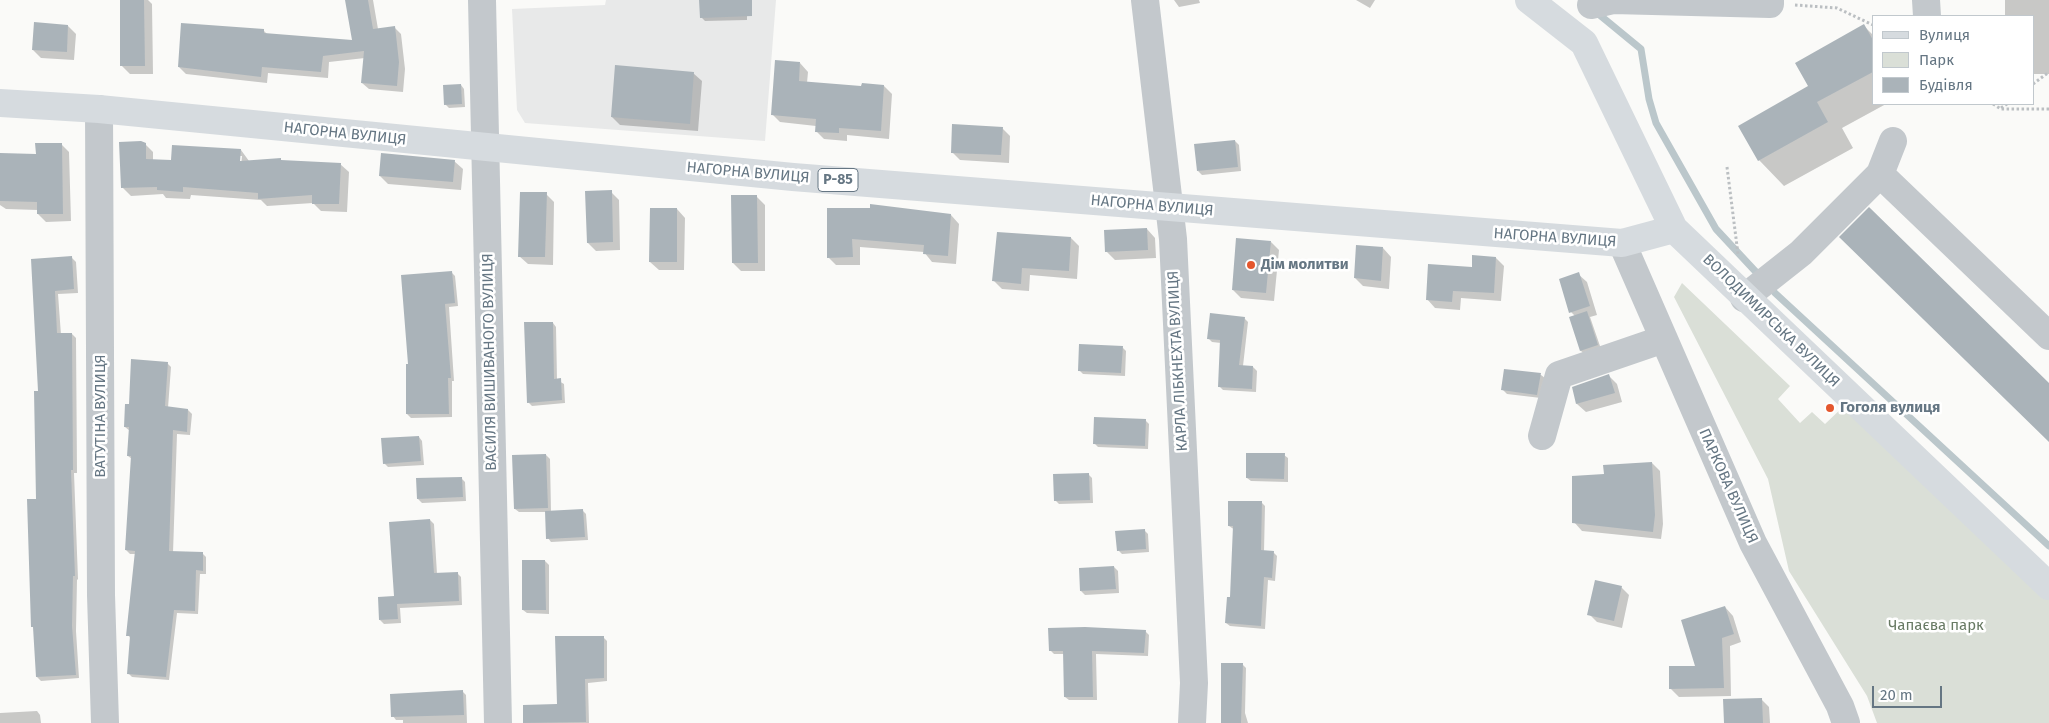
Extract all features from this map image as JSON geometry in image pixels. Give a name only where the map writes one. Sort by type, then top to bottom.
[{"type":"main road","points":[[1529,0],[1584,42]]},
{"type":"main road","name":"ВОЛОДИМИРСЬКА ВУЛИЦЯ","points":[[1584,42],[1674,229],[1744,298],[2049,586]]},
{"type":"main road","name":"НАГОРНА ВУЛИЦЯ","points":[[0,103],[99,110],[793,177],[1622,243],[1674,229]]},
{"type":"street","name":"ВАСИЛЯ ВИШИВАНОГО ВУЛИЦЯ","points":[[482,0],[498,723]]},
{"type":"street","name":"КАРЛА ЛІБКНЕХТА ВУЛИЦЯ","points":[[1145,0],[1173,239],[1194,683],[1192,723]]},
{"type":"street","points":[[1584,42],[1592,2],[1613,0],[1770,2]]},
{"type":"street","points":[[1926,0],[1927,15]]},
{"type":"street","name":"ВАТУТІНА ВУЛИЦЯ","points":[[99,110],[104,723]]},
{"type":"street","points":[[1744,298],[1801,253],[1880,174],[1893,141]]},
{"type":"street","points":[[1880,174],[2049,336]]},
{"type":"street","name":"ПАРКОВА ВУЛИЦЯ","points":[[1622,243],[1753,543],[1840,706],[1846,723]]},
{"type":"street","points":[[1542,436],[1559,375],[1664,339]]},
{"type":"path","points":[[1770,2],[1837,8],[1872,25]]},
{"type":"path","points":[[2034,83],[2049,72]]},
{"type":"path","points":[[1994,105],[2000,109],[2049,109]]},
{"type":"path","points":[[2000,109],[2006,105]]},
{"type":"path","points":[[1727,168],[1739,256]]},
{"type":"shaded area","points":[[606,0],[776,0],[765,141],[525,123],[517,110],[512,9],[605,5]]},
{"type":"green space","name":"Чапаєва парк","points":[[1682,283],[1790,386],[1778,399],[1800,423],[1812,412],[1825,424],[1844,406],[2049,599],[2049,723],[1877,723],[1867,696],[1789,571],[1768,479],[1674,297]]},
{"type":"building","points":[[120,0],[144,0],[145,66],[120,66]]},
{"type":"building","points":[[345,0],[368,0],[373,29],[395,26],[399,62],[397,86],[361,83],[364,51],[323,56],[321,72],[262,67],[261,77],[178,67],[181,23],[264,29],[264,33],[352,40]]},
{"type":"building","points":[[699,0],[752,0],[752,16],[700,18]]},
{"type":"building","points":[[34,22],[68,25],[67,52],[32,50]]},
{"type":"building","points":[[1864,24],[1872,38],[1872,73],[1817,102],[1828,122],[1758,161],[1738,126],[1808,86],[1795,63]]},
{"type":"building","points":[[775,60],[800,62],[799,81],[861,86],[862,83],[884,85],[881,131],[839,128],[839,133],[815,132],[816,119],[771,115]]},
{"type":"building","points":[[615,65],[694,72],[690,124],[611,117]]},
{"type":"building","points":[[461,84],[462,104],[444,105],[443,85]]},
{"type":"building","points":[[952,124],[1003,127],[1001,155],[951,153]]},
{"type":"building","points":[[1235,140],[1238,167],[1197,171],[1194,144]]},
{"type":"building","points":[[141,141],[146,143],[146,159],[171,160],[172,145],[241,149],[240,161],[281,158],[281,160],[341,163],[339,204],[312,204],[312,195],[258,199],[258,193],[183,187],[183,192],[157,190],[157,187],[121,188],[119,142]]},
{"type":"building","points":[[35,143],[62,143],[63,214],[37,214],[37,202],[0,201],[0,153],[36,154]]},
{"type":"building","points":[[381,153],[455,160],[453,182],[379,176]]},
{"type":"building","points":[[612,190],[613,242],[587,243],[585,191]]},
{"type":"building","points":[[520,192],[547,192],[545,257],[518,257]]},
{"type":"building","points":[[731,195],[757,195],[758,263],[732,263]]},
{"type":"building","points":[[870,204],[951,214],[948,256],[923,254],[924,245],[852,239],[853,257],[827,258],[827,208],[870,208]]},
{"type":"building","points":[[1869,207],[2049,383],[2049,442],[1839,237]]},
{"type":"building","points":[[650,208],[677,208],[677,262],[649,262]]},
{"type":"building","points":[[1147,228],[1148,250],[1105,252],[1104,230]]},
{"type":"building","points":[[997,232],[1071,237],[1069,271],[1022,268],[1021,284],[992,281]]},
{"type":"building","name":"Дім молитви","points":[[1236,238],[1271,241],[1266,293],[1232,290]]},
{"type":"building","points":[[1356,245],[1383,247],[1381,281],[1354,278]]},
{"type":"building","points":[[1472,255],[1496,257],[1494,293],[1453,291],[1452,302],[1426,300],[1428,264],[1472,267]]},
{"type":"building","points":[[72,256],[74,289],[55,291],[57,333],[72,333],[73,470],[71,470],[75,576],[73,576],[72,626],[76,675],[36,677],[33,627],[31,627],[27,499],[36,499],[34,391],[38,391],[31,259]]},
{"type":"building","points":[[452,271],[455,303],[445,304],[451,378],[448,378],[449,414],[406,414],[406,364],[408,364],[401,275]]},
{"type":"building","points":[[1579,272],[1590,306],[1569,313],[1559,279]]},
{"type":"building","points":[[1587,311],[1598,345],[1580,351],[1569,317]]},
{"type":"building","points":[[1210,313],[1245,317],[1239,365],[1253,366],[1252,389],[1218,387],[1220,340],[1207,339]]},
{"type":"building","points":[[524,322],[553,322],[554,379],[561,378],[562,400],[527,403]]},
{"type":"building","points":[[1079,344],[1123,346],[1121,373],[1078,371]]},
{"type":"building","points":[[131,359],[168,362],[165,406],[188,409],[187,432],[173,430],[169,551],[203,552],[203,571],[196,570],[195,611],[174,610],[166,677],[127,674],[130,636],[126,636],[135,551],[125,550],[131,456],[127,456],[129,427],[124,427],[125,404],[129,404]]},
{"type":"building","points":[[1504,369],[1541,373],[1537,395],[1501,390]]},
{"type":"building","points":[[1609,374],[1615,393],[1576,404],[1572,387]]},
{"type":"building","points":[[1094,417],[1146,419],[1145,446],[1093,444]]},
{"type":"building","points":[[419,436],[421,461],[383,464],[381,438]]},
{"type":"building","points":[[1246,453],[1285,453],[1284,479],[1246,478]]},
{"type":"building","points":[[546,454],[548,508],[514,509],[512,455]]},
{"type":"building","points":[[1652,462],[1655,515],[1653,532],[1572,523],[1572,476],[1604,474],[1603,465]]},
{"type":"building","points":[[1089,473],[1090,500],[1054,501],[1053,474]]},
{"type":"building","points":[[462,477],[463,497],[417,499],[416,478]]},
{"type":"building","points":[[1228,501],[1262,501],[1261,550],[1274,551],[1272,578],[1264,577],[1261,626],[1225,623],[1227,597],[1230,597],[1233,526],[1228,526]]},
{"type":"building","points":[[583,509],[585,537],[546,539],[545,511]]},
{"type":"building","points":[[430,519],[434,573],[458,572],[459,601],[397,604],[398,619],[379,620],[378,597],[394,596],[389,522]]},
{"type":"building","points":[[1145,529],[1146,549],[1117,551],[1115,531]]},
{"type":"building","points":[[522,560],[545,560],[546,610],[522,610]]},
{"type":"building","points":[[1114,566],[1116,589],[1080,591],[1079,568]]},
{"type":"building","points":[[1595,580],[1622,586],[1614,621],[1587,615]]},
{"type":"building","points":[[1725,606],[1734,634],[1722,638],[1724,688],[1669,689],[1669,666],[1695,666],[1681,620]]},
{"type":"building","points":[[1085,627],[1146,630],[1144,653],[1092,651],[1093,697],[1064,697],[1063,651],[1049,651],[1048,628]]},
{"type":"building","points":[[555,636],[604,636],[604,678],[585,679],[586,722],[523,723],[523,705],[557,704]]},
{"type":"building","points":[[1221,663],[1243,663],[1241,723],[1221,723]]},
{"type":"building","points":[[463,690],[464,715],[391,717],[390,694]]},
{"type":"building","points":[[1762,698],[1763,723],[1724,723],[1723,699]]},
{"type":"waterway","points":[[1596,12],[1641,49],[1649,99],[1656,123],[1716,229],[1756,272]]},
{"type":"waterway","points":[[1775,293],[2049,546]]},
{"type":"place","name":"Дім молитви","points":[[1251,265]]},
{"type":"place","name":"Гоголя вулиця","points":[[1830,408]]}]
